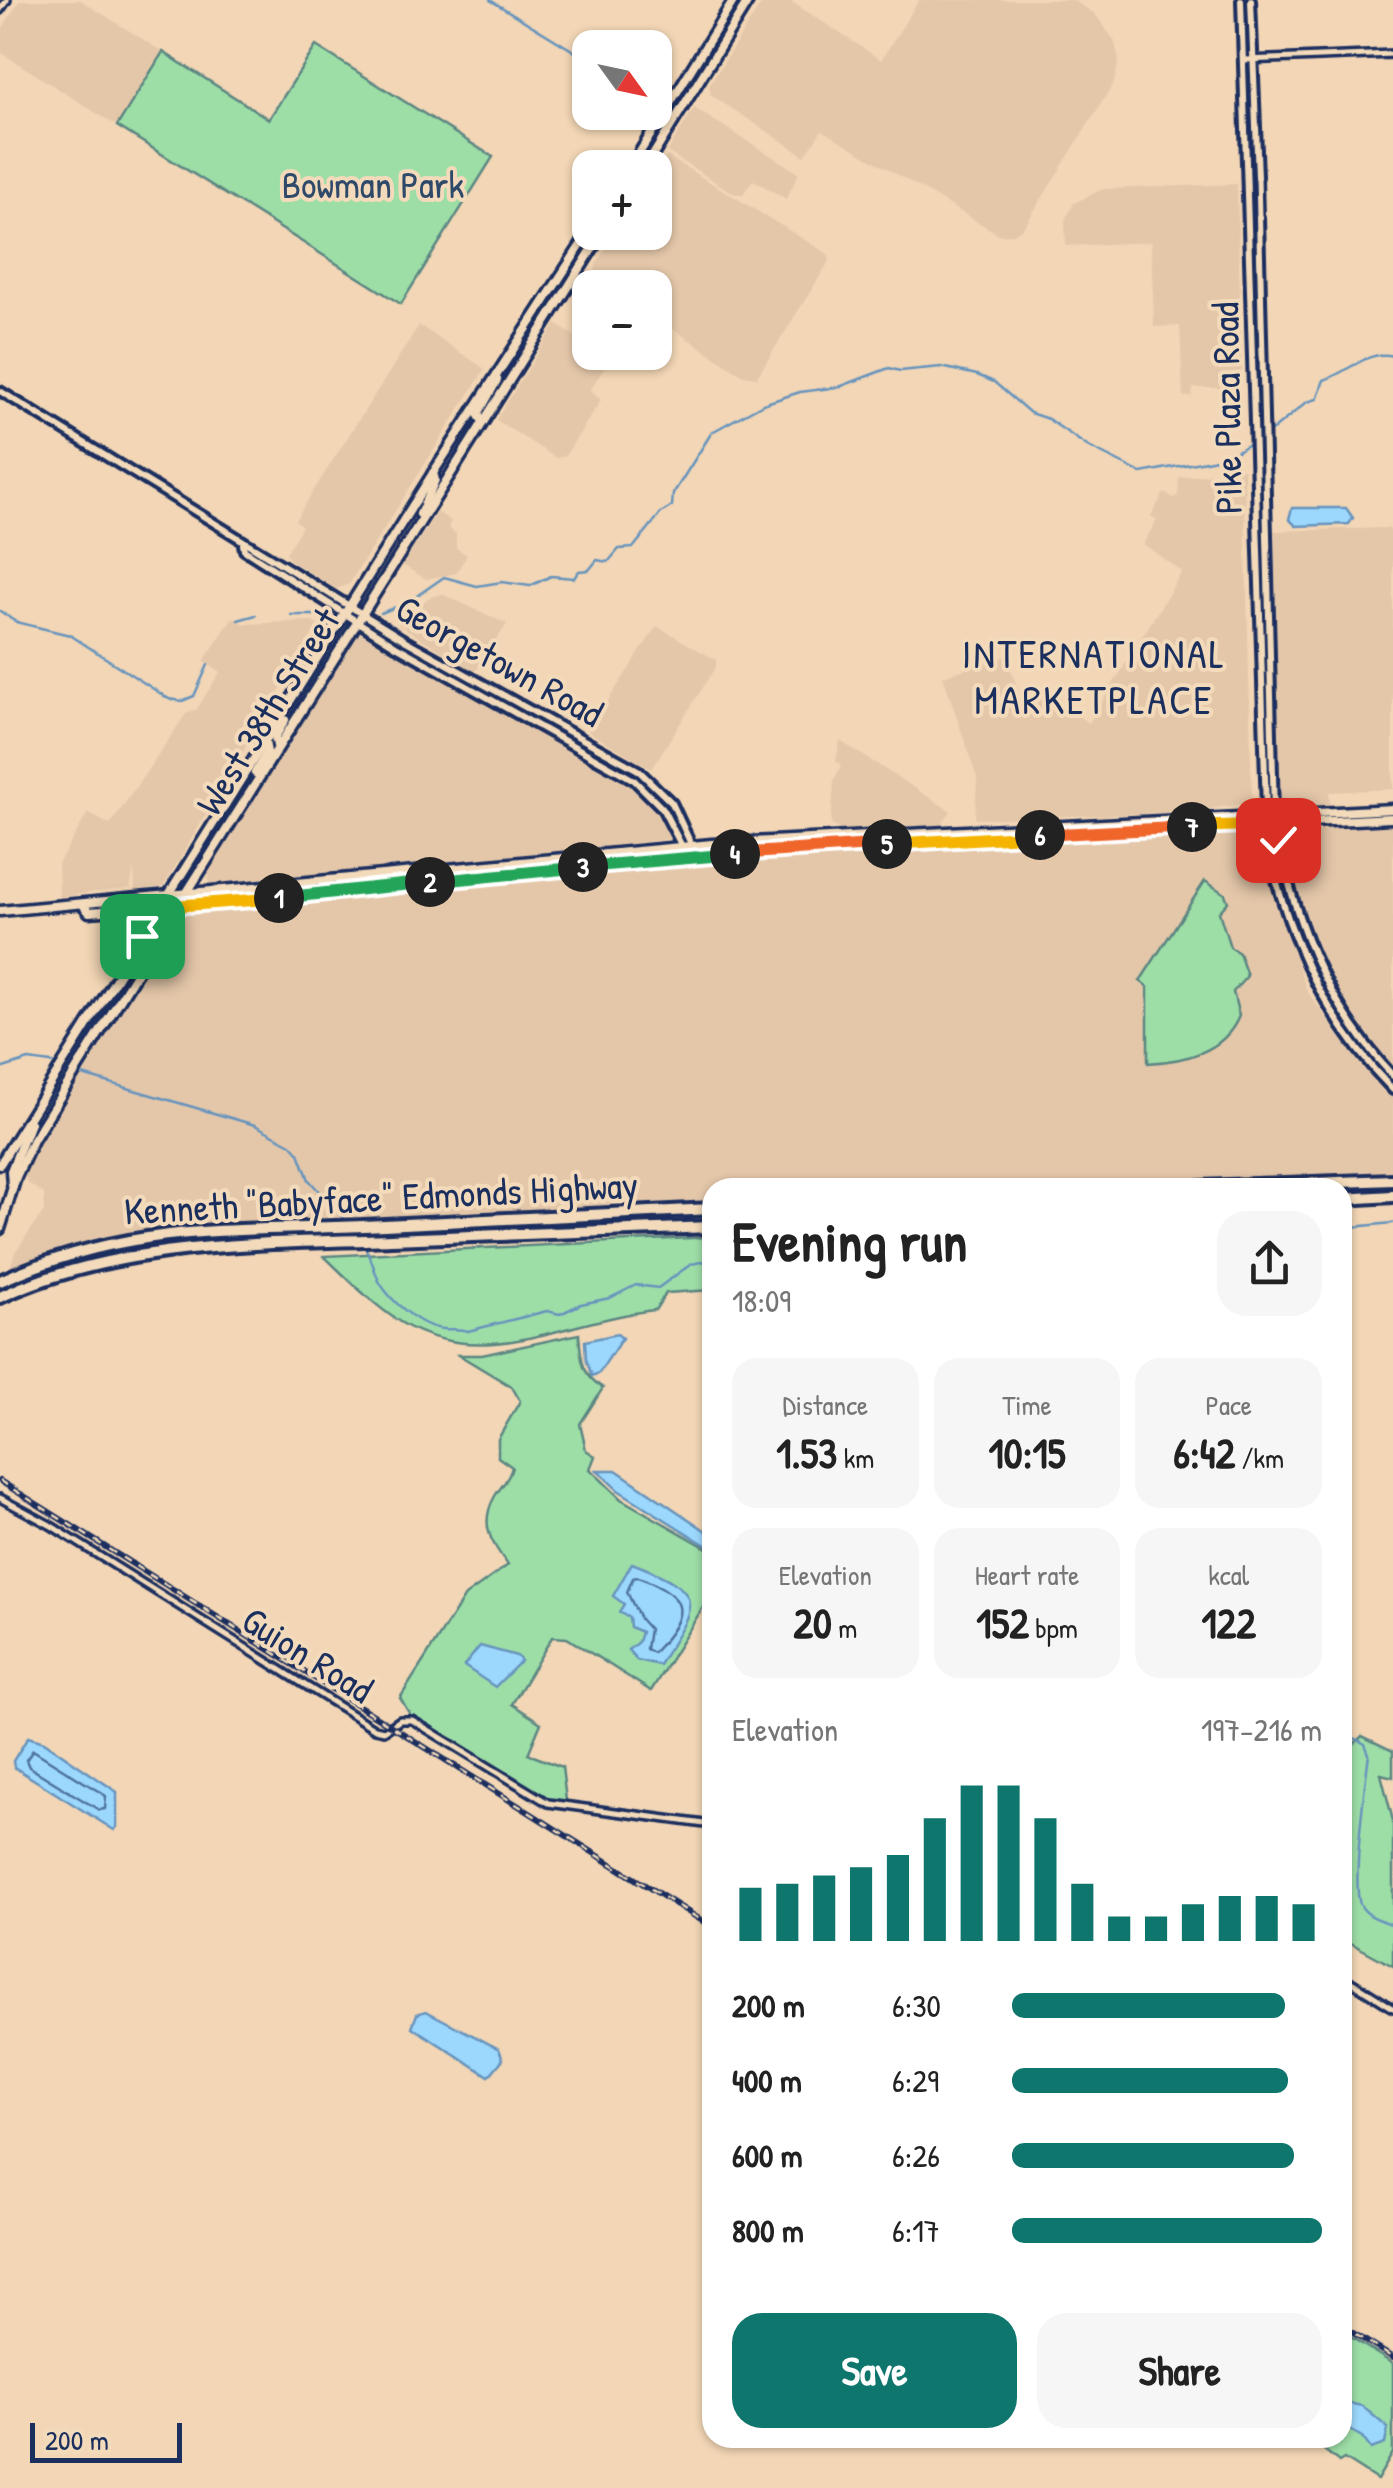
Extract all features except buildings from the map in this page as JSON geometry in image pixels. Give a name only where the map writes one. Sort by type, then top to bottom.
[{"type":"highway","points":[[1352,1181],[1393,1180]]},
{"type":"highway","points":[[1352,1198],[1393,1196]]},
{"type":"highway","name":"Kenneth \"Babyface\" Edmonds Highway","points":[[0,1281],[60,1256],[138,1236],[702,1209]]},
{"type":"highway","name":"Kenneth \"Babyface\" Edmonds Highway","points":[[0,1297],[147,1255],[328,1242],[702,1227]]},
{"type":"main road","points":[[641,150],[734,0]]},
{"type":"main road","points":[[655,150],[749,0]]},
{"type":"main road","name":"Pike Plaza Road","points":[[1241,0],[1270,819]]},
{"type":"main road","name":"Pike Plaza Road","points":[[1250,0],[1258,177]]},
{"type":"main road","name":"Pike Plaza Road","points":[[1259,217],[1264,649]]},
{"type":"main road","name":"West 38th Street","points":[[0,1164],[433,473],[578,250]]},
{"type":"main road","name":"West 38th Street","points":[[0,1229],[12,1185],[63,1090],[591,250]]},
{"type":"main road","points":[[482,420],[478,414],[504,362]]},
{"type":"main road","name":"Georgetown Road","points":[[0,390],[243,544],[249,543],[348,610],[634,780],[662,808],[693,858]]},
{"type":"main road","points":[[420,519],[422,504],[435,480],[433,473]]},
{"type":"main road","name":"Georgetown Road","points":[[358,616],[638,770],[672,802],[694,846],[693,858]]},
{"type":"main road","points":[[277,746],[275,735],[286,718],[288,706]]},
{"type":"main road","points":[[247,795],[248,784],[267,752],[265,742]]},
{"type":"main road","points":[[84,906],[89,912],[178,906],[693,858],[1393,809]]},
{"type":"main road","points":[[84,906],[88,900],[215,892],[694,846],[1270,819],[1393,818]]},
{"type":"main road","points":[[1270,819],[1294,907],[1315,962],[1348,1020],[1393,1076]]},
{"type":"main road","points":[[1270,819],[1278,887],[1310,974],[1344,1032],[1393,1090]]},
{"type":"main road","points":[[201,870],[215,892]]},
{"type":"main road","points":[[0,910],[84,906]]},
{"type":"main road","points":[[126,909],[138,920],[142,936]]},
{"type":"main road","points":[[12,1185],[11,1171],[31,1119]]},
{"type":"street","points":[[0,10],[6,0]]},
{"type":"street","points":[[1245,60],[1393,54]]},
{"type":"street","name":"Pike Plaza Road","points":[[1258,177],[1259,217]]},
{"type":"street","name":"Guion Road","points":[[0,1498],[50,1525],[374,1729],[387,1730],[402,1719],[412,1720],[548,1803],[702,1825]]},
{"type":"street","points":[[1352,1982],[1393,2008]]},
{"type":"shaded area","points":[[20,0],[80,0],[163,52],[117,126],[0,52],[0,32]]},
{"type":"shaded area","points":[[764,0],[789,0],[881,60],[919,0],[1073,0],[1095,14],[1114,40],[1119,61],[1114,83],[1024,227],[1014,234],[1000,235],[822,130],[805,156],[711,95],[709,85]]},
{"type":"shaded area","points":[[694,108],[799,173],[786,199],[753,180],[743,194],[735,194],[668,150]]},
{"type":"shaded area","points":[[672,159],[828,254],[830,260],[757,377],[743,375],[672,328],[672,270],[596,270],[605,250],[672,250]]},
{"type":"shaded area","points":[[1237,184],[1242,383],[1228,388],[1193,388],[1192,396],[1183,397],[1180,326],[1154,327],[1151,242],[1066,246],[1065,220],[1074,203],[1103,189]]},
{"type":"shaded area","points":[[556,324],[572,334],[572,370],[603,370],[590,390],[601,400],[565,456],[556,458],[496,420]]},
{"type":"shaded area","points":[[419,325],[485,369],[349,584],[336,589],[290,560],[286,553],[302,526],[295,520]]},
{"type":"shaded area","points":[[1229,468],[1244,469],[1252,802],[1194,812],[975,819],[977,778],[943,676],[1006,656],[1026,713],[1044,695],[1089,723],[1182,572],[1143,544],[1157,520],[1151,516],[1164,493],[1174,498],[1178,495],[1179,477],[1228,473]]},
{"type":"shaded area","points":[[437,512],[451,521],[448,528],[456,534],[456,548],[467,555],[456,573],[426,579],[402,565]]},
{"type":"shaded area","points":[[1388,528],[1393,533],[1393,789],[1329,792],[1330,805],[1284,807],[1280,801],[1273,531]]},
{"type":"shaded area","points":[[442,594],[507,624],[475,672],[398,624],[428,598]]},
{"type":"shaded area","points":[[233,617],[245,624],[310,621],[318,625],[163,887],[135,890],[134,869],[130,888],[59,897],[58,864],[88,813],[110,825],[186,714],[197,709],[220,672],[204,661]]},
{"type":"shaded area","points":[[657,626],[716,660],[716,667],[651,769],[588,731]]},
{"type":"shaded area","points":[[358,633],[373,637],[627,781],[662,813],[673,839],[333,875],[214,886],[209,883],[208,868]]},
{"type":"shaded area","points":[[840,741],[951,811],[941,825],[840,831],[831,824],[834,781],[841,765],[836,761]]},
{"type":"shaded area","points":[[1393,821],[1393,1069],[1349,1013],[1321,962],[1296,891],[1285,836],[1291,828]]},
{"type":"shaded area","points":[[1181,832],[1254,835],[1307,991],[1352,1052],[1393,1097],[1393,1173],[1276,1178],[702,1178],[702,1203],[165,1227],[96,1238],[10,1267],[15,1252],[44,1211],[44,1194],[28,1183],[23,1171],[147,966],[185,914],[198,909],[679,864]]},
{"type":"green space","name":"Bowman Park","points":[[316,46],[493,157],[401,304],[117,126],[163,52],[269,119]]},
{"type":"green space","points":[[1205,881],[1225,894],[1228,902],[1219,912],[1230,947],[1239,953],[1247,976],[1233,992],[1239,1016],[1213,1047],[1188,1057],[1148,1063],[1148,987],[1140,981]]},
{"type":"green space","points":[[702,1237],[702,1291],[666,1293],[655,1310],[526,1339],[462,1343],[431,1336],[400,1322],[324,1256]]},
{"type":"green space","points":[[579,1334],[584,1366],[603,1388],[580,1424],[586,1450],[595,1456],[590,1469],[621,1499],[702,1545],[702,1609],[651,1691],[567,1638],[552,1637],[512,1704],[541,1723],[528,1754],[562,1767],[566,1800],[544,1801],[414,1721],[400,1698],[465,1596],[508,1565],[492,1541],[488,1516],[512,1467],[498,1457],[498,1439],[520,1401],[512,1387],[459,1355],[482,1355]]},
{"type":"green space","points":[[1362,1736],[1393,1751],[1393,1777],[1381,1774],[1393,1821],[1393,1966],[1352,1944],[1352,1746]]},
{"type":"green space","points":[[1352,2338],[1393,2364],[1393,2453],[1377,2480],[1344,2459],[1339,2462],[1322,2448],[1352,2448]]},
{"type":"water","points":[[1292,508],[1346,508],[1353,518],[1349,524],[1296,526],[1289,519]]},
{"type":"water","points":[[617,1334],[622,1338],[599,1373],[592,1376],[585,1341]]},
{"type":"water","points":[[597,1470],[616,1470],[702,1528],[702,1543],[618,1490]]},
{"type":"water","points":[[632,1563],[674,1583],[685,1592],[689,1602],[682,1627],[659,1665],[637,1660],[628,1650],[638,1642],[641,1632],[630,1627],[629,1618],[619,1612],[624,1604],[613,1596]]},
{"type":"water","points":[[480,1646],[517,1656],[521,1661],[495,1687],[464,1666]]},
{"type":"water","points":[[28,1737],[44,1742],[117,1792],[114,1830],[14,1767],[13,1761]]},
{"type":"water","points":[[426,2011],[499,2049],[503,2059],[489,2076],[412,2027],[417,2014]]},
{"type":"water","points":[[1352,2404],[1362,2406],[1388,2428],[1385,2444],[1371,2449],[1352,2431]]},
{"type":"waterway","points":[[490,0],[572,50]]},
{"type":"waterway","points":[[381,613],[408,602],[444,577],[477,586],[502,582],[530,586],[551,576],[574,578],[597,560],[608,562],[619,549],[633,548],[661,513],[672,506],[673,494],[712,432],[763,404],[800,392],[839,387],[889,368],[900,371],[941,367],[994,382],[1030,413],[1048,419],[1087,446],[1141,473],[1222,458],[1317,399],[1324,380],[1367,358],[1393,356]]},
{"type":"waterway","points":[[0,611],[16,622],[70,635],[169,699],[182,701],[194,696],[208,665]]},
{"type":"waterway","points":[[238,620],[256,615]]},
{"type":"waterway","points":[[291,615],[326,615]]},
{"type":"waterway","points":[[0,1069],[29,1060],[58,1064]]},
{"type":"waterway","points":[[79,1074],[255,1125],[291,1144],[299,1153],[309,1180],[346,1221]]},
{"type":"waterway","points":[[1352,1227],[1393,1223]]},
{"type":"waterway","points":[[363,1244],[379,1281],[398,1305],[426,1324],[468,1331],[547,1311],[560,1314],[636,1285],[658,1288],[691,1264],[702,1262]]},
{"type":"waterway","points":[[1352,1737],[1365,1744],[1369,1754],[1358,1855],[1360,1904],[1370,1915],[1393,1925]]},
{"type":"railway","points":[[0,1481],[702,1921]]},
{"type":"railway","points":[[1352,2332],[1393,2358]]},
{"type":"district","name":"INTERNATIONAL MARKETPLACE","points":[[1094,676]]},
{"type":"route","points":[[142,936],[160,907],[658,860],[908,842],[1276,824],[1278,840]]}]
